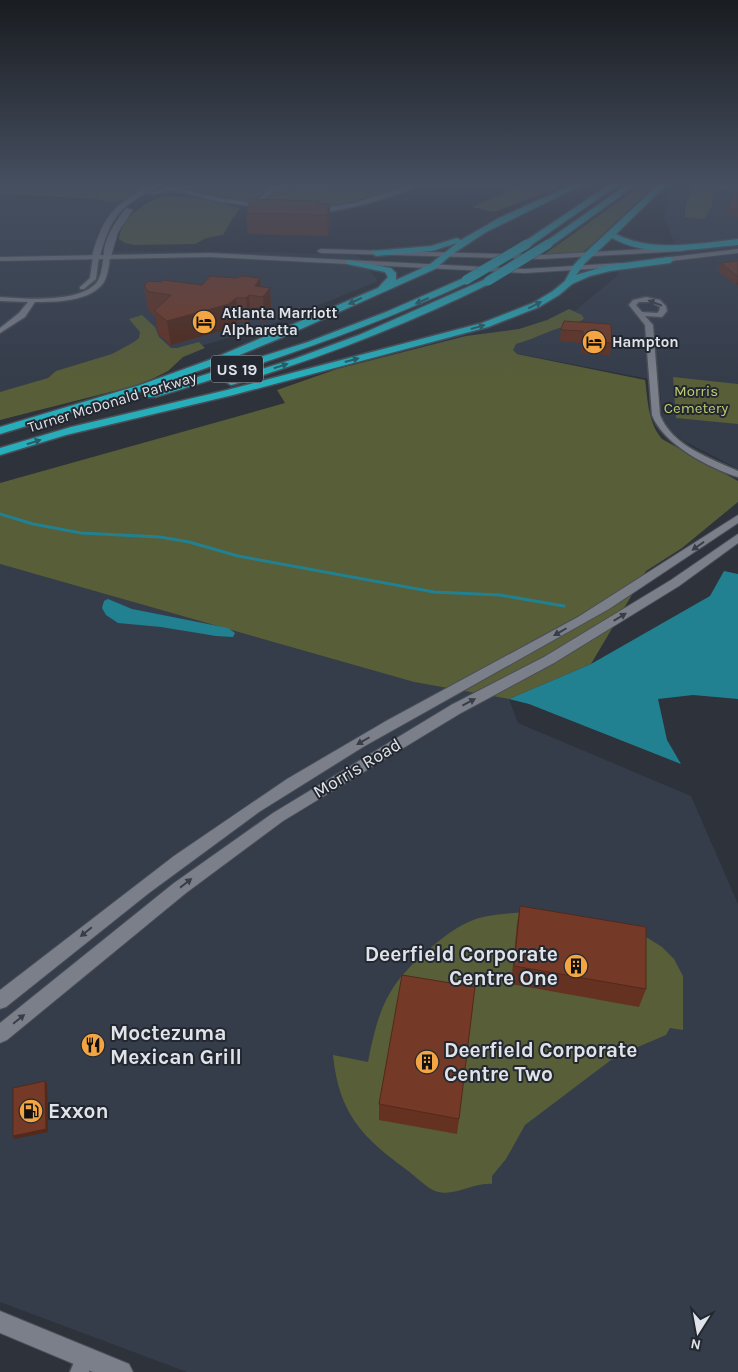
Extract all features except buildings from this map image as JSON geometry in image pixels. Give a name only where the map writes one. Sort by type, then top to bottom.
[{"type":"highway","points":[[376,253],[432,248]]},
{"type":"highway","points":[[427,254],[447,248]]},
{"type":"highway","points":[[0,431],[126,393],[208,364],[280,335],[379,289],[432,267],[454,248]]},
{"type":"highway","name":"Turner McDonald Parkway","points":[[0,439],[293,351],[399,311],[466,280],[520,248]]},
{"type":"highway","name":"Turner McDonald Parkway","points":[[0,452],[327,351],[405,320],[488,281],[541,248]]},
{"type":"highway","points":[[67,432],[229,393],[485,325],[536,305],[556,293],[568,282],[576,269],[596,248]]},
{"type":"highway","points":[[568,282],[600,270],[670,260]]},
{"type":"highway","points":[[350,262],[379,267],[392,273],[390,282],[379,289]]},
{"type":"main road","points":[[97,253],[98,248]]},
{"type":"main road","points":[[108,253],[109,248]]},
{"type":"main road","points":[[108,253],[229,249],[541,257],[683,248]]},
{"type":"main road","points":[[0,253],[239,256],[516,270],[576,269],[738,251]]},
{"type":"main road","points":[[0,259],[97,253]]},
{"type":"main road","name":"Morris Road","points":[[0,1001],[162,872],[266,799],[418,708],[570,627],[661,571],[738,518]]},
{"type":"main road","name":"Morris Road","points":[[0,1034],[180,888],[278,817],[456,709],[603,628],[674,583],[738,538]]},
{"type":"street","points":[[60,298],[90,284],[93,279],[97,253]]},
{"type":"street","points":[[0,299],[32,300],[60,298],[87,291],[98,285],[102,279],[108,253]]},
{"type":"street","points":[[0,330],[22,315],[32,300]]},
{"type":"street","points":[[649,326],[663,311],[663,306],[649,300],[639,300],[633,303],[633,308],[649,326],[656,415],[660,427],[677,443],[738,474]]},
{"type":"street","points":[[640,314],[658,315]]},
{"type":"street","points":[[0,1322],[83,1365],[121,1372]]},
{"type":"shaded area","points":[[0,248],[104,248],[103,251],[272,252],[357,255],[378,281],[263,328],[0,403]]},
{"type":"shaded area","points":[[676,248],[738,248],[738,469],[684,441],[669,430],[663,420],[659,381],[483,347],[532,331],[575,311],[616,277],[625,263],[678,253]]},
{"type":"shaded area","points":[[0,564],[414,682],[509,699],[518,723],[691,796],[738,904],[738,1372],[187,1372],[0,1302]]},
{"type":"green space","points":[[553,248],[588,248],[581,253],[545,254]]},
{"type":"green space","points":[[569,309],[582,315],[584,319],[516,344],[513,350],[517,354],[645,380],[651,419],[662,439],[738,481],[738,502],[682,548],[646,571],[591,664],[509,699],[414,682],[0,564],[0,483],[285,403],[277,390],[337,369],[466,336],[519,329],[547,320]]},
{"type":"green space","points":[[142,315],[155,327],[159,337],[171,348],[199,342],[205,348],[183,357],[168,371],[134,386],[0,420],[0,392],[48,378],[56,371],[112,354],[139,338],[140,332],[129,319]]},
{"type":"green space","name":"Morris Cemetery","points":[[673,377],[738,384],[738,424],[676,418]]},
{"type":"green space","points":[[525,912],[638,932],[662,947],[674,959],[683,976],[683,1030],[670,1028],[666,1035],[611,1060],[525,1125],[506,1159],[492,1176],[492,1184],[478,1185],[449,1193],[435,1191],[377,1146],[355,1122],[347,1109],[341,1093],[333,1055],[368,1062],[377,1025],[388,996],[406,971],[445,936],[463,924],[476,919]]},
{"type":"water","points":[[724,571],[738,574],[738,699],[693,695],[658,699],[667,740],[681,764],[529,704],[509,699],[591,664],[710,596]]},
{"type":"water","points":[[108,599],[132,609],[228,628],[235,633],[233,637],[216,636],[161,627],[118,623],[106,615],[102,608],[104,601]]},
{"type":"waterway","points":[[0,514],[33,524],[81,533],[160,537],[189,542],[238,556],[434,592],[500,595],[564,606]]},
{"type":"place","name":"Atlanta Marriott Alpharetta","points":[[204,322]]},
{"type":"place","name":"Hampton","points":[[594,342]]},
{"type":"place","name":"Deerfield Corporate Centre One","points":[[576,966]]},
{"type":"place","name":"Moctezuma Mexican Grill","points":[[93,1045]]},
{"type":"place","name":"Deerfield Corporate Centre Two","points":[[427,1062]]},
{"type":"place","name":"Exxon","points":[[31,1111]]}]
